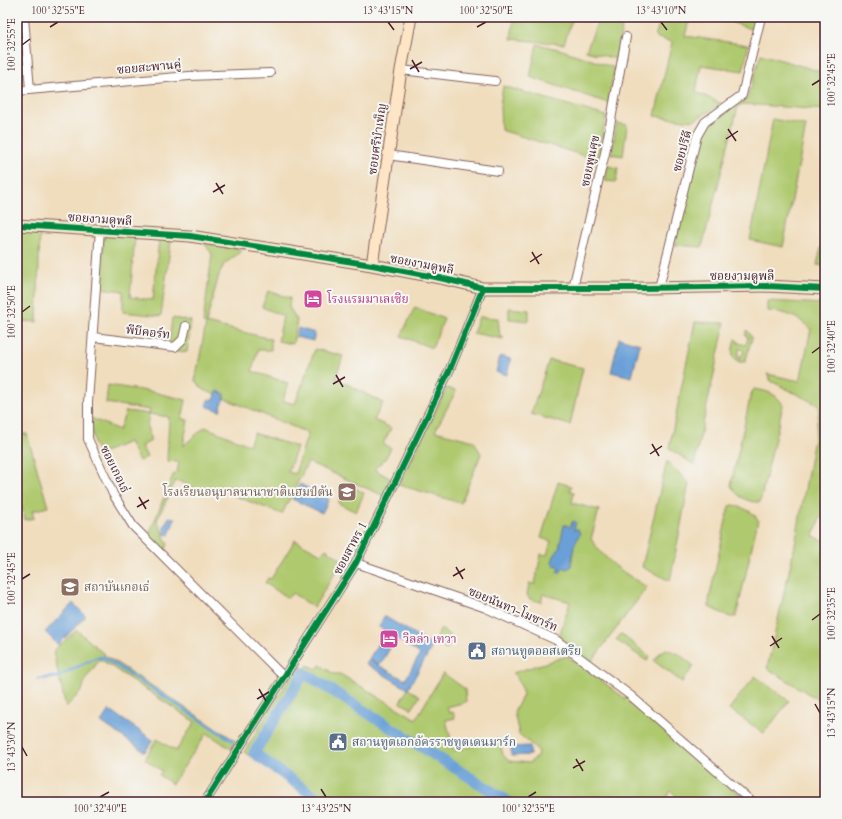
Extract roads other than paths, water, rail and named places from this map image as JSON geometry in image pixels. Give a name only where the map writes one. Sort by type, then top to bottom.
[{"type":"street","points":[[24,17],[30,90]]},
{"type":"street","name":"ซอยศรีบำเพ็ญ","points":[[372,265],[401,70],[411,17]]},
{"type":"street","name":"ซอยปรีดี","points":[[659,288],[697,136],[705,122],[742,95],[761,17]]},
{"type":"street","name":"ซอยพูนศุข","points":[[573,288],[605,152],[626,37]]},
{"type":"street","points":[[401,70],[495,81]]},
{"type":"street","name":"ซอยสะพานคู่","points":[[17,91],[189,76],[270,73]]},
{"type":"street","points":[[388,155],[498,171]]},
{"type":"street","name":"ซอยงามดูพลี","points":[[17,225],[190,236],[372,265],[483,288],[659,288],[767,286],[825,289]]},
{"type":"street","name":"ซอยเกอเธ่","points":[[100,230],[88,402],[88,439],[120,506],[133,526],[284,677]]},
{"type":"street","name":"ซอยสาทร 1","points":[[205,802],[356,563],[448,374],[483,288]]},
{"type":"street","name":"พีบีคอร์ท","points":[[93,337],[174,347],[183,339],[186,326]]},
{"type":"street","name":"ซอยนันทา-โมซาร์ท","points":[[356,563],[486,608],[556,640],[632,696],[752,802]]},
{"type":"water","points":[[298,328],[315,333],[313,341],[296,337]]},
{"type":"water","points":[[619,338],[640,344],[632,377],[611,372]]},
{"type":"water","points":[[500,356],[511,359],[507,375],[496,372]]},
{"type":"water","points":[[217,391],[225,394],[220,411],[206,406],[208,400],[214,400]]},
{"type":"water","points":[[300,484],[329,499],[322,513],[292,499]]},
{"type":"water","points":[[169,517],[175,518],[169,535],[164,534],[164,526]]},
{"type":"water","points":[[573,521],[576,522],[574,530],[578,529],[580,534],[574,546],[571,567],[566,569],[564,567],[559,574],[557,572],[559,568],[552,562],[559,549],[564,525],[570,527]]},
{"type":"water","points":[[73,603],[86,616],[58,645],[45,632]]},
{"type":"water","points":[[384,616],[433,645],[408,689],[366,664],[369,660],[405,680],[420,654],[379,627]]},
{"type":"water","points":[[384,633],[395,640],[380,665],[369,659]]},
{"type":"water","points":[[109,710],[153,740],[145,752],[101,722]]},
{"type":"water","points":[[530,746],[530,755],[511,756],[511,747]]},
{"type":"waterway","points":[[38,679],[57,677],[95,658],[103,657],[233,741]]},
{"type":"waterway","points":[[322,802],[254,753],[304,673],[509,802]]},
{"type":"place","name":"โรงแรมมาเลเซีย","points":[[313,299]]},
{"type":"place","name":"โรงเรียนอนุบาลนานาชาติแฮมป์ตัน","points":[[347,492]]},
{"type":"place","name":"สถาบันเกอเธ่","points":[[70,587]]},
{"type":"place","name":"วิลล่า เทวา","points":[[389,639]]},
{"type":"place","name":"สถานทูตออสเตรีย","points":[[477,651]]},
{"type":"place","name":"สถานทูตเอกอัครราชทูตเดนมาร์ก","points":[[338,742]]}]
